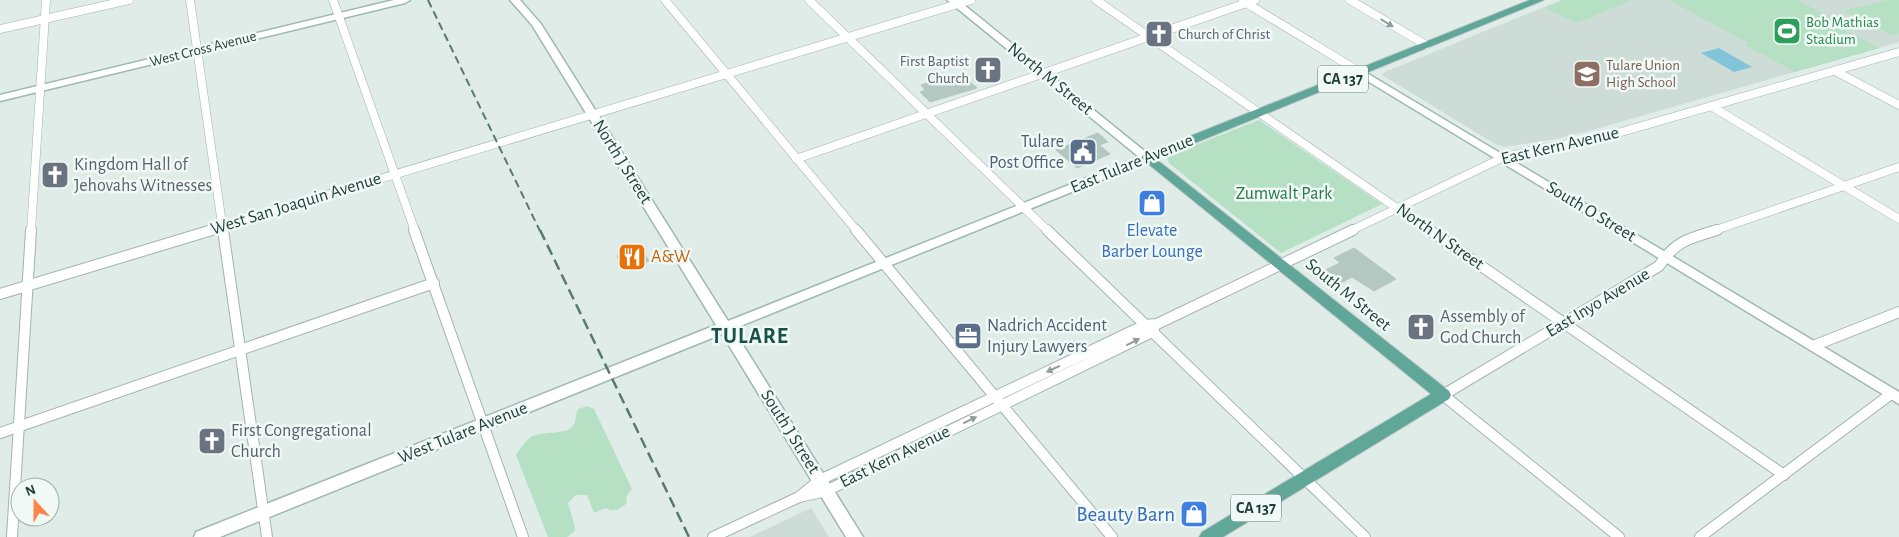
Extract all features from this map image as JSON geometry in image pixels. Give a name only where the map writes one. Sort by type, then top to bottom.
[{"type":"main road","name":"West Cross Avenue","points":[[0,98],[405,0]]},
{"type":"main road","name":"North J Street","points":[[515,0],[536,24],[725,327]]},
{"type":"main road","name":"East Tulare Avenue","points":[[725,327],[1539,0]]},
{"type":"main road","name":"North M Street","points":[[955,2],[1148,158]]},
{"type":"main road","name":"South O Street","points":[[1360,72],[1895,396]]},
{"type":"main road","name":"South M Street","points":[[1148,158],[1444,395]]},
{"type":"main road","name":"West Tulare Avenue","points":[[202,537],[725,327]]},
{"type":"main road","name":"South J Street","points":[[725,327],[855,537]]},
{"type":"main road","name":"East Inyo Avenue","points":[[1208,537],[1444,395]]},
{"type":"street","points":[[12,537],[46,0]]},
{"type":"street","points":[[0,29],[129,0]]},
{"type":"street","points":[[190,0],[268,537]]},
{"type":"street","points":[[334,0],[523,537]]},
{"type":"street","points":[[665,0],[1112,537]]},
{"type":"street","points":[[809,0],[926,114],[1151,327],[1364,537]]},
{"type":"street","name":"West San Joaquin Avenue","points":[[0,294],[727,75],[955,2],[972,0]]},
{"type":"street","name":"North N Street","points":[[1096,0],[1784,474]]},
{"type":"street","points":[[796,159],[1149,37],[1243,2],[1255,0]]},
{"type":"street","points":[[1350,0],[1426,45]]},
{"type":"street","points":[[1243,2],[1360,72]]},
{"type":"street","name":"East Kern Avenue","points":[[823,485],[1002,405],[1151,327],[1502,158],[1533,150],[1584,143],[1898,53]]},
{"type":"street","points":[[1835,71],[1899,105]]},
{"type":"street","points":[[1711,106],[1899,219]]},
{"type":"street","name":"East Inyo Avenue","points":[[1444,395],[1659,266],[1666,257],[1668,250],[1681,242],[1899,167]]},
{"type":"street","points":[[0,433],[434,283]]},
{"type":"street","points":[[1813,346],[1899,312]]},
{"type":"street","name":"East Kern Avenue","points":[[799,497],[994,396],[1151,327]]},
{"type":"street","name":"South M Street","points":[[1444,395],[1618,537]]},
{"type":"street","points":[[1700,537],[1784,474],[1895,396]]},
{"type":"street","points":[[714,537],[799,497]]},
{"type":"shaded area","name":"Tulare Union High School","points":[[1561,0],[1899,0],[1899,42],[1589,131],[1556,139],[1505,147],[1495,144],[1382,75],[1385,72]]},
{"type":"shaded area","points":[[811,508],[829,537],[750,537]]},
{"type":"green space","points":[[1564,0],[1632,0],[1577,23],[1545,8]]},
{"type":"green space","name":"Bob Mathias Stadium","points":[[1669,0],[1797,0],[1830,17],[1823,19],[1880,48],[1795,72],[1745,45],[1748,43]]},
{"type":"green space","points":[[1887,0],[1899,0],[1899,33],[1891,35],[1843,11]]},
{"type":"green space","name":"Zumwalt Park","points":[[1259,120],[1382,204],[1281,253],[1170,164],[1167,159],[1170,155]]},
{"type":"green space","points":[[587,406],[594,409],[632,489],[626,497],[627,503],[622,507],[617,510],[606,508],[594,513],[587,495],[576,495],[568,503],[575,527],[574,532],[567,537],[548,537],[516,455],[525,443],[535,435],[564,431],[572,427],[575,423],[578,409]]},
{"type":"water","points":[[1719,48],[1752,67],[1734,72],[1701,53]]},
{"type":"building","points":[[964,76],[977,88],[930,102],[920,92],[925,90],[921,85],[937,80],[940,83]]},
{"type":"building","name":"Tulare Post Office","points":[[1098,133],[1108,142],[1099,145],[1110,154],[1077,168],[1056,150]]},
{"type":"building","points":[[1354,248],[1396,279],[1374,291],[1352,277],[1337,285],[1321,272],[1340,263],[1334,258]]},
{"type":"building","name":"A&W","points":[[642,250],[649,261],[625,270],[617,256],[631,251],[632,253]]},
{"type":"railway","points":[[428,0],[540,231]]},
{"type":"railway","points":[[540,230],[689,537]]},
{"type":"place","name":"Bob Mathias Stadium","points":[[1787,31]]},
{"type":"place","name":"Church of Christ","points":[[1159,34]]},
{"type":"place","name":"First Baptist Church","points":[[988,70]]},
{"type":"place","name":"Tulare Union High School","points":[[1587,74]]},
{"type":"place","name":"Tulare Post Office","points":[[1083,152]]},
{"type":"place","name":"Kingdom Hall of Jehovahs Witnesses","points":[[55,175]]},
{"type":"place","name":"Elevate Barber Lounge","points":[[1152,203]]},
{"type":"place","name":"A&W","points":[[632,257]]},
{"type":"place","name":"Assembly of God Church","points":[[1421,327]]},
{"type":"place","name":"Nadrich Accident Injury Lawyers","points":[[968,336]]},
{"type":"place","name":"First Congregational Church","points":[[212,441]]},
{"type":"place","name":"Beauty Barn","points":[[1194,514]]},
{"type":"district","name":"TULARE","points":[[750,336]]}]
